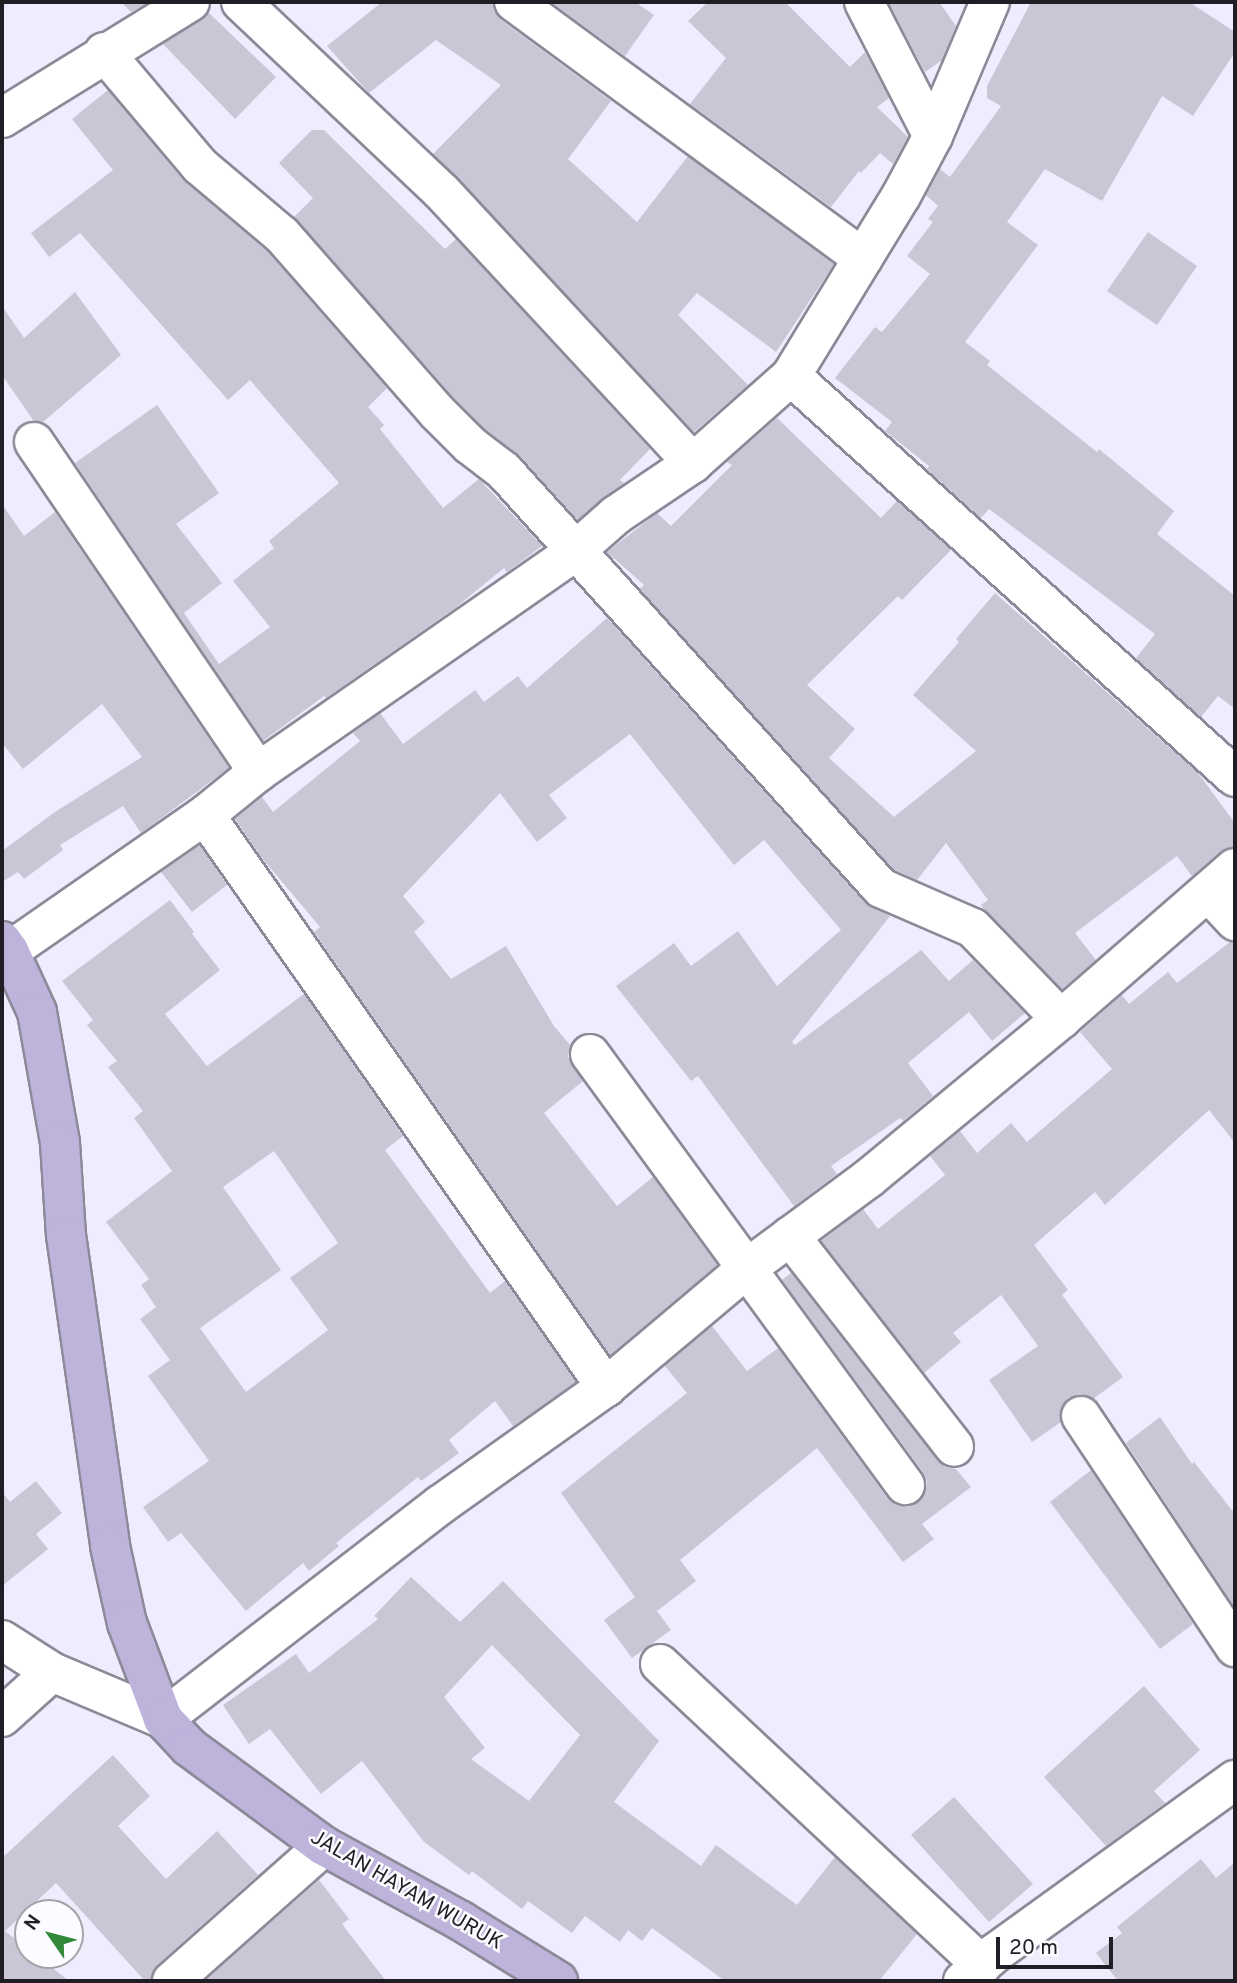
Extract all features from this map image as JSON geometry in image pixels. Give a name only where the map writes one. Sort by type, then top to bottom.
[{"type":"main road","points":[[4,949],[37,1013],[55,1117],[66,1235],[110,1546],[127,1623],[163,1719]]},
{"type":"main road","name":"JALAN HAYAM WURUK","points":[[163,1719],[189,1747],[324,1846],[461,1921],[558,1981]]},
{"type":"street","points":[[2,118],[104,52],[190,2]]},
{"type":"street","points":[[241,2],[441,191],[693,463]]},
{"type":"street","points":[[514,2],[863,258]]},
{"type":"street","points":[[864,2],[933,136]]},
{"type":"street","points":[[4,949],[205,815],[258,772],[574,552],[616,515],[693,463],[791,376],[933,136],[990,2]]},
{"type":"street","points":[[104,52],[200,166],[282,235],[437,412],[470,445],[504,471],[574,552],[881,888],[974,928],[1061,1019]]},
{"type":"street","points":[[791,376],[1235,777]]},
{"type":"street","points":[[34,442],[258,772]]},
{"type":"street","points":[[205,815],[606,1387]]},
{"type":"street","points":[[2,1640],[52,1672],[163,1719],[440,1506],[606,1387],[746,1269],[869,1178],[1061,1019],[1222,880],[1235,920]]},
{"type":"street","points":[[590,1054],[905,1485]]},
{"type":"street","points":[[790,1236],[954,1447]]},
{"type":"street","points":[[1081,1416],[1235,1647]]},
{"type":"street","points":[[660,1664],[973,1973],[1235,1780]]},
{"type":"street","points":[[2,1717],[52,1672]]},
{"type":"street","points":[[172,1981],[324,1846]]},
{"type":"building","points":[[121,2],[149,2],[131,12]]},
{"type":"building","points":[[382,2],[492,2],[494,11],[501,20],[611,101],[568,159],[637,222],[688,156],[834,264],[776,352],[697,293],[678,315],[748,385],[694,432],[433,154],[501,85],[436,40],[369,93],[327,46]]},
{"type":"building","points":[[551,2],[635,2],[654,15],[625,56]]},
{"type":"building","points":[[708,2],[785,2],[850,67],[865,52],[889,98],[877,107],[908,137],[893,164],[880,153],[861,173],[859,171],[831,207],[690,104],[726,58],[688,21]]},
{"type":"building","points":[[888,2],[939,2],[956,26],[942,60],[925,72]]},
{"type":"building","points":[[1031,2],[1189,2],[1235,32],[1235,52],[1193,116],[1162,96],[1102,201],[1045,169],[1007,222],[1038,245],[965,342],[990,361],[987,365],[1097,452],[1099,449],[1174,511],[1157,534],[1235,596],[1235,709],[1218,696],[1201,717],[1136,658],[1155,634],[989,509],[981,518],[927,469],[929,466],[885,431],[892,422],[835,378],[875,327],[882,332],[930,274],[907,256],[933,222],[928,219],[938,206],[926,195],[940,169],[950,177],[1001,106],[987,98],[987,86]]},
{"type":"building","points":[[209,13],[276,77],[235,119],[163,44]]},
{"type":"building","points":[[108,90],[183,180],[267,251],[387,388],[368,407],[384,425],[380,429],[443,508],[479,479],[542,546],[507,572],[504,568],[455,608],[326,698],[324,696],[263,741],[75,463],[157,405],[219,493],[176,524],[222,583],[184,613],[219,664],[270,627],[233,581],[274,548],[269,541],[339,483],[250,380],[228,400],[80,233],[49,257],[31,233],[113,170],[72,119]]},
{"type":"building","points":[[312,130],[324,130],[445,249],[456,239],[650,449],[620,480],[624,483],[578,520],[520,456],[484,429],[453,397],[294,217],[313,198],[279,163]]},
{"type":"building","points":[[1148,232],[1197,266],[1157,325],[1107,291]]},
{"type":"building","points":[[75,292],[121,355],[43,422],[33,420],[2,375],[2,306],[24,338]]},
{"type":"building","points":[[777,418],[881,518],[897,501],[951,550],[902,600],[898,596],[807,685],[855,729],[829,758],[894,817],[976,751],[913,695],[959,642],[956,639],[995,593],[1198,773],[1235,823],[1235,847],[1221,851],[1192,876],[1177,856],[1075,933],[1096,960],[1062,989],[984,909],[981,905],[988,900],[946,843],[917,880],[894,870],[640,589],[644,585],[607,552],[657,513],[671,526],[732,465],[727,462]]},
{"type":"building","points":[[2,504],[24,536],[55,512],[229,768],[141,833],[123,806],[60,845],[63,850],[24,879],[18,872],[2,882],[2,851],[55,812],[142,757],[102,704],[23,769],[2,743]]},
{"type":"building","points":[[607,618],[865,903],[890,916],[792,1042],[795,1045],[921,950],[949,981],[973,960],[1025,1013],[992,1041],[969,1012],[908,1063],[933,1096],[903,1121],[900,1118],[831,1166],[837,1174],[794,1206],[698,1076],[691,1081],[616,986],[674,943],[691,966],[738,931],[777,986],[841,930],[764,840],[734,865],[630,734],[549,795],[567,818],[537,842],[500,793],[403,896],[425,922],[414,932],[451,979],[506,946],[554,1026],[570,1045],[568,1057],[583,1081],[544,1113],[617,1206],[653,1177],[717,1265],[610,1355],[314,932],[320,927],[262,858],[235,819],[262,797],[273,812],[360,741],[353,733],[380,713],[403,744],[475,690],[484,702],[518,676],[527,688]]},
{"type":"building","points":[[200,845],[227,885],[192,912],[161,872]]},
{"type":"building","points":[[170,900],[220,970],[165,1014],[207,1066],[304,994],[403,1136],[385,1150],[490,1293],[505,1281],[576,1382],[513,1426],[495,1401],[449,1440],[459,1453],[421,1481],[418,1477],[336,1543],[339,1546],[309,1571],[303,1563],[246,1611],[181,1533],[168,1542],[143,1507],[209,1461],[148,1376],[170,1360],[140,1319],[156,1307],[141,1285],[149,1279],[106,1222],[172,1171],[134,1118],[143,1111],[108,1067],[117,1061],[87,1025],[93,1020],[62,981]],"holes":[[[274,1151],[338,1243],[290,1278],[328,1330],[246,1392],[200,1328],[281,1270],[223,1187]]]},
{"type":"building","points":[[1230,942],[1235,942],[1235,1143],[1209,1110],[1105,1205],[1095,1192],[1034,1245],[1068,1290],[1062,1295],[1123,1377],[1093,1399],[1080,1394],[1068,1398],[1061,1407],[1061,1422],[1032,1442],[989,1380],[1038,1346],[1001,1295],[953,1333],[961,1342],[924,1373],[821,1241],[863,1209],[878,1229],[945,1175],[930,1156],[960,1131],[977,1153],[1011,1123],[1027,1142],[1112,1069],[1080,1032],[1122,995],[1129,1004],[1168,972],[1177,983]]},
{"type":"building","points":[[791,1273],[937,1460],[945,1467],[956,1469],[971,1487],[922,1524],[934,1539],[903,1562],[817,1448],[680,1560],[696,1581],[657,1611],[671,1630],[632,1658],[604,1620],[635,1597],[561,1493],[687,1393],[665,1366],[712,1326],[747,1371],[778,1348],[887,1498],[896,1505],[908,1507],[918,1502],[925,1493],[927,1482],[923,1472],[782,1280]]},
{"type":"building","points":[[1160,1417],[1192,1464],[1194,1462],[1235,1514],[1235,1608],[1126,1443]]},
{"type":"building","points":[[1091,1470],[1193,1624],[1160,1649],[1050,1502]]},
{"type":"building","points":[[36,1481],[62,1513],[36,1534],[48,1549],[2,1586],[2,1492],[10,1502]]},
{"type":"building","points":[[411,1577],[460,1622],[503,1581],[659,1741],[614,1802],[701,1866],[716,1845],[797,1905],[835,1857],[917,1934],[879,1981],[725,1981],[652,1928],[642,1941],[628,1930],[620,1942],[585,1916],[572,1933],[528,1901],[522,1909],[472,1871],[469,1875],[424,1842],[362,1761],[321,1794],[270,1729],[249,1744],[223,1705],[296,1654],[309,1673],[378,1619],[374,1616]],"holes":[[[492,1645],[580,1735],[529,1801],[471,1759],[485,1748],[444,1697]]]},
{"type":"building","points":[[1144,1686],[1200,1750],[1154,1791],[1165,1803],[1106,1846],[1044,1777]]},
{"type":"building","points":[[113,1755],[150,1796],[118,1826],[166,1879],[217,1831],[258,1875],[157,1965],[151,1981],[145,1981],[84,1914],[84,1899],[71,1899],[56,1883],[39,1899],[14,1899],[14,1923],[5,1931],[14,1938],[14,1969],[54,1969],[69,1981],[2,1981],[2,1858]]},
{"type":"building","points":[[954,1797],[1033,1884],[989,1922],[911,1835]]},
{"type":"building","points":[[1201,1859],[1216,1878],[1235,1862],[1235,1981],[1118,1981],[1096,1953],[1122,1933],[1117,1927]]},
{"type":"building","points":[[319,1880],[349,1919],[342,1924],[386,1981],[205,1981]]}]
